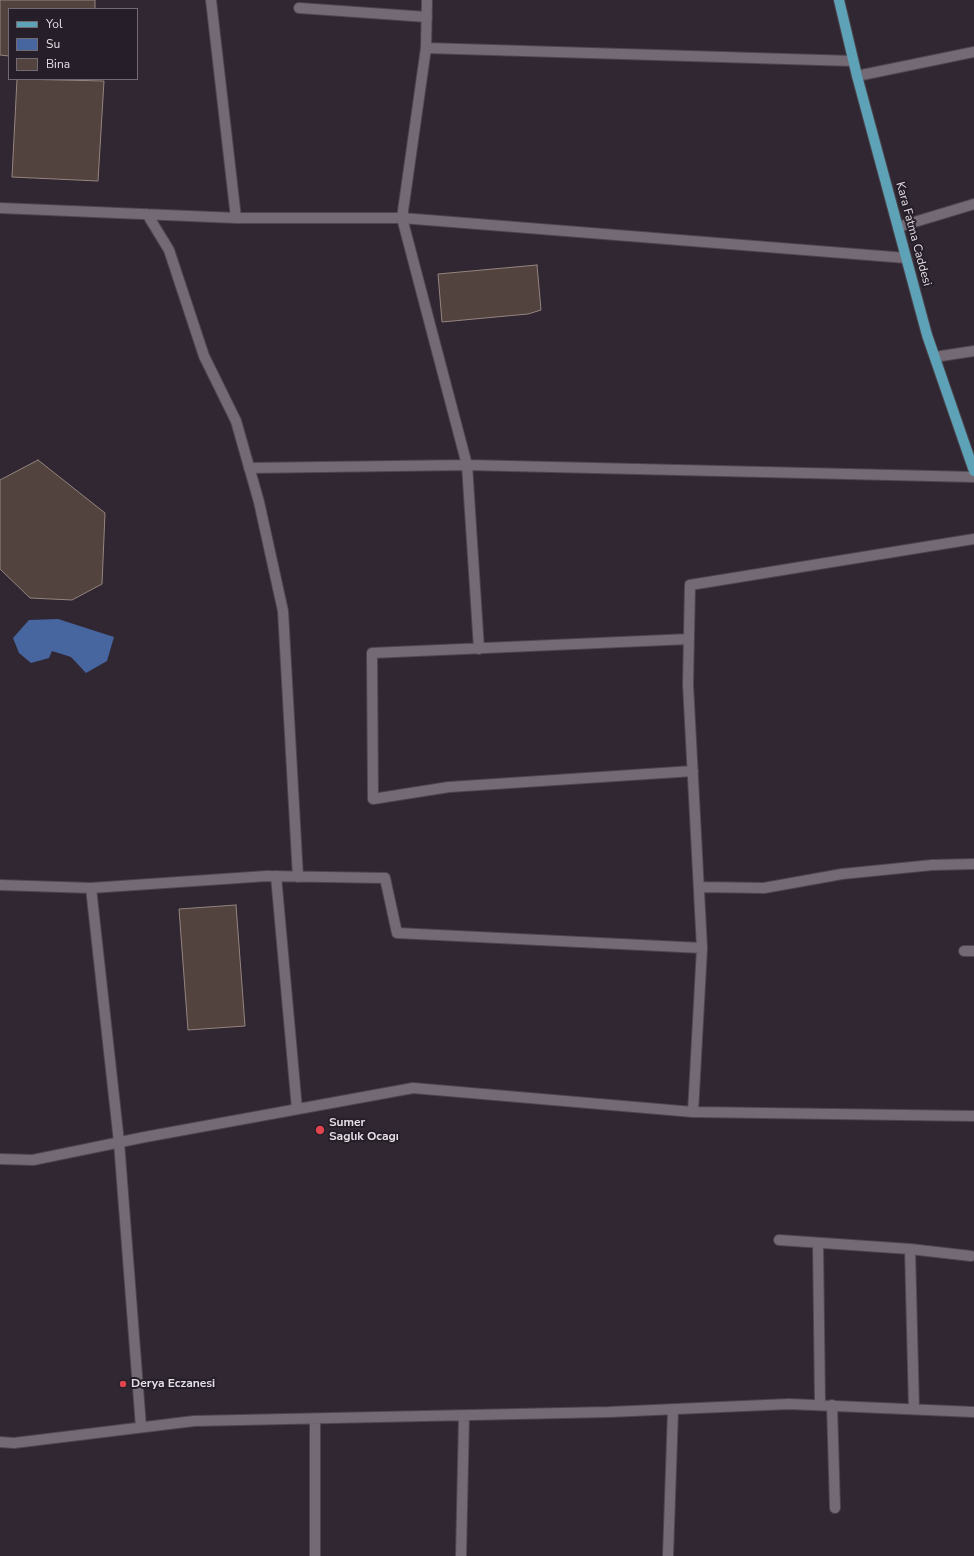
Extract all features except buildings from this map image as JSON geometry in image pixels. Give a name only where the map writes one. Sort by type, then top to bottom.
[{"type":"main road","name":"Kara Fatma Caddesi","points":[[839,0],[857,76],[934,357],[973,465]]},
{"type":"street","points":[[211,0],[236,218]]},
{"type":"street","points":[[427,0],[426,48],[402,218],[467,465],[479,648]]},
{"type":"street","points":[[299,8],[427,17]]},
{"type":"street","points":[[426,48],[854,62]]},
{"type":"street","points":[[857,76],[974,52]]},
{"type":"street","points":[[898,227],[974,204]]},
{"type":"street","points":[[0,208],[236,218],[402,218],[906,258]]},
{"type":"street","points":[[147,214],[169,250],[204,356],[236,422],[259,502],[283,611],[298,877]]},
{"type":"street","points":[[934,357],[974,350]]},
{"type":"street","points":[[250,468],[467,465],[974,477]]},
{"type":"street","points":[[692,1112],[702,948],[688,684],[690,585],[974,539]]},
{"type":"street","points":[[689,639],[372,653],[373,799],[449,787],[693,771]]},
{"type":"street","points":[[699,887],[764,888],[842,874],[974,864]]},
{"type":"street","points":[[276,876],[297,1109]]},
{"type":"street","points":[[0,885],[91,888],[276,876],[385,878],[397,933],[702,948]]},
{"type":"street","points":[[91,888],[119,1142],[141,1427]]},
{"type":"street","points":[[0,1159],[33,1160],[119,1142],[413,1088],[692,1112],[974,1116]]},
{"type":"street","points":[[779,1240],[910,1249],[972,1256]]},
{"type":"street","points":[[818,1243],[820,1405]]},
{"type":"street","points":[[910,1249],[914,1409]]},
{"type":"street","points":[[0,1442],[14,1443],[194,1421],[464,1416],[673,1410],[789,1404],[974,1412]]},
{"type":"street","points":[[832,1405],[835,1508]]},
{"type":"street","points":[[668,1556],[673,1410]]},
{"type":"street","points":[[461,1556],[464,1416]]},
{"type":"street","points":[[315,1419],[315,1556]]},
{"type":"water","points":[[58,619],[114,637],[107,661],[86,673],[71,657],[52,651],[49,658],[31,663],[19,653],[13,638],[29,620]]},
{"type":"place","name":"Sumer Saglık Ocagı","points":[[320,1130]]},
{"type":"place","name":"Derya Eczanesi","points":[[123,1384]]}]
